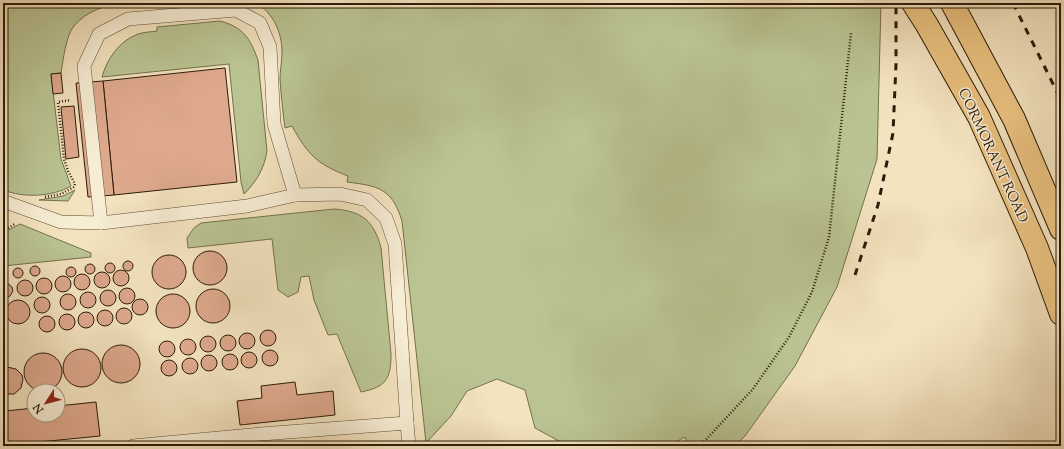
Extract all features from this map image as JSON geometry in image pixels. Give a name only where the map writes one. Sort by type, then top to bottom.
[{"type":"main road","name":"CORMORANT ROAD","points":[[913,3],[979,117],[1037,248],[1061,314]]},
{"type":"main road","points":[[952,3],[1014,119],[1061,229]]},
{"type":"lane","points":[[101,223],[84,66],[99,34],[128,19],[236,10],[260,23],[270,47],[274,124],[295,195]]},
{"type":"lane","points":[[3,201],[61,222],[101,223],[247,206],[295,195],[340,194],[367,200],[386,218],[395,244],[409,446]]},
{"type":"lane","points":[[133,446],[261,434],[407,423]]},
{"type":"lane","points":[[239,446],[261,434]]},
{"type":"path","points":[[700,446],[753,389],[789,337],[812,292],[830,237],[851,33]]},
{"type":"path","points":[[40,198],[61,194],[74,187],[75,184],[64,159],[58,102],[71,100],[70,93]]},
{"type":"path","points":[[3,231],[16,224]]},
{"type":"green space","points":[[3,3],[124,3],[110,5],[84,16],[71,30],[65,48],[61,73],[51,74],[61,159],[71,186],[63,190],[47,194],[29,195],[11,193],[3,190]]},
{"type":"green space","points":[[256,3],[881,3],[877,159],[837,287],[795,366],[745,436],[735,446],[688,446],[685,437],[668,446],[568,446],[535,428],[525,390],[497,379],[467,391],[451,416],[426,443],[402,221],[398,210],[388,195],[375,187],[347,182],[348,176],[328,167],[314,157],[303,144],[292,126],[285,128],[280,79],[282,45],[278,30],[272,18]]},
{"type":"green space","points":[[220,21],[228,23],[245,34],[252,45],[258,60],[267,151],[259,174],[244,194],[241,182],[229,64],[102,77],[107,64],[115,51],[131,37],[140,33],[157,31],[157,27]]},
{"type":"green space","points":[[75,190],[68,201],[39,200],[63,196]]},
{"type":"green space","points":[[334,209],[352,212],[365,219],[375,231],[381,248],[391,363],[388,376],[381,384],[361,392],[337,334],[328,335],[314,300],[309,276],[301,277],[298,292],[288,297],[278,290],[272,239],[188,248],[187,238],[194,228],[201,223]]},
{"type":"green space","points":[[20,224],[91,253],[91,257],[3,266],[3,233]]},
{"type":"building","points":[[225,68],[237,182],[114,195],[103,81]]},
{"type":"building","points":[[61,73],[63,93],[53,94],[51,74]]},
{"type":"building","points":[[103,81],[114,195],[88,197],[76,83]]},
{"type":"building","points":[[74,106],[79,157],[66,159],[61,107]]},
{"type":"building","points":[[207,251],[213,251],[217,252],[224,258],[227,268],[226,275],[220,282],[213,285],[207,285],[203,284],[196,278],[193,271],[193,265],[194,261],[200,254]]},
{"type":"building","points":[[166,255],[172,255],[176,256],[183,262],[186,272],[185,279],[179,286],[172,289],[166,289],[162,288],[155,282],[152,275],[152,269],[153,265],[159,258]]},
{"type":"building","points":[[126,261],[130,261],[132,262],[132,270],[126,271],[123,268],[123,264]]},
{"type":"building","points":[[108,263],[112,263],[114,264],[114,272],[108,273],[105,270],[105,266]]},
{"type":"building","points":[[88,264],[92,264],[94,265],[94,273],[88,274],[85,271],[85,267]]},
{"type":"building","points":[[33,266],[37,266],[39,267],[39,275],[33,276],[30,273],[30,269]]},
{"type":"building","points":[[69,267],[73,267],[75,268],[75,276],[69,277],[66,274],[66,270]]},
{"type":"building","points":[[16,268],[20,268],[22,269],[22,277],[16,278],[13,275],[13,271]]},
{"type":"building","points":[[121,270],[128,275],[129,278],[124,285],[121,286],[114,281],[113,278],[118,271]]},
{"type":"building","points":[[102,272],[109,277],[110,280],[105,287],[102,288],[95,283],[94,280],[99,273]]},
{"type":"building","points":[[82,274],[89,279],[90,282],[85,289],[82,290],[75,285],[74,282],[79,275]]},
{"type":"building","points":[[63,276],[70,281],[71,284],[66,291],[63,292],[56,287],[55,284],[60,277]]},
{"type":"building","points":[[44,278],[51,283],[52,286],[47,293],[44,294],[37,289],[36,286],[41,279]]},
{"type":"building","points":[[25,280],[32,285],[33,288],[28,295],[25,296],[18,291],[17,288],[22,281]]},
{"type":"building","points":[[6,282],[12,287],[13,291],[10,296],[5,298],[3,297],[3,283]]},
{"type":"building","points":[[127,288],[134,293],[135,296],[130,303],[127,304],[120,299],[119,296],[124,289]]},
{"type":"building","points":[[210,289],[216,289],[220,290],[227,296],[230,306],[229,313],[223,320],[216,323],[210,323],[206,322],[199,316],[196,309],[196,303],[197,299],[203,292]]},
{"type":"building","points":[[108,290],[115,295],[116,298],[111,305],[108,306],[101,301],[100,298],[105,291]]},
{"type":"building","points":[[88,292],[95,297],[96,300],[91,307],[88,308],[81,303],[80,300],[85,293]]},
{"type":"building","points":[[68,294],[75,299],[76,302],[71,309],[68,310],[61,305],[60,302],[65,295]]},
{"type":"building","points":[[170,294],[176,294],[180,295],[187,301],[190,311],[189,318],[183,325],[176,328],[170,328],[166,327],[159,321],[156,314],[156,308],[157,304],[163,297]]},
{"type":"building","points":[[42,297],[49,302],[50,305],[45,312],[42,313],[35,308],[34,305],[39,298]]},
{"type":"building","points":[[140,299],[147,304],[148,307],[143,314],[140,315],[133,310],[132,307],[137,300]]},
{"type":"building","points":[[18,300],[27,303],[30,312],[27,321],[18,324],[9,321],[6,312],[9,303]]},
{"type":"building","points":[[124,308],[131,313],[132,316],[127,323],[124,324],[117,319],[116,316],[121,309]]},
{"type":"building","points":[[105,310],[112,315],[113,318],[108,325],[105,326],[98,321],[97,318],[102,311]]},
{"type":"building","points":[[86,312],[93,317],[94,320],[89,327],[86,328],[79,323],[78,320],[83,313]]},
{"type":"building","points":[[67,314],[74,319],[75,322],[70,329],[67,330],[60,325],[59,322],[64,315]]},
{"type":"building","points":[[47,316],[54,321],[55,324],[50,331],[47,332],[40,327],[39,324],[44,317]]},
{"type":"building","points":[[268,330],[275,335],[276,338],[271,345],[268,346],[261,341],[260,338],[265,331]]},
{"type":"building","points":[[247,333],[254,338],[255,341],[250,348],[247,349],[240,344],[239,341],[244,334]]},
{"type":"building","points":[[228,335],[235,340],[236,343],[231,350],[228,351],[221,346],[220,343],[225,336]]},
{"type":"building","points":[[208,336],[215,341],[216,344],[211,351],[208,352],[201,347],[200,344],[205,337]]},
{"type":"building","points":[[188,339],[195,344],[196,347],[191,354],[188,355],[181,350],[180,347],[185,340]]},
{"type":"building","points":[[167,341],[174,346],[175,349],[170,356],[167,357],[160,352],[159,349],[164,342]]},
{"type":"building","points":[[117,345],[125,345],[137,354],[140,364],[137,374],[131,380],[125,383],[117,383],[105,374],[102,368],[102,360],[111,348]]},
{"type":"building","points":[[78,349],[86,349],[93,352],[98,357],[101,368],[98,379],[93,384],[86,387],[78,387],[71,384],[66,379],[63,372],[63,364],[66,357],[71,352]]},
{"type":"building","points":[[270,350],[277,355],[278,358],[273,365],[270,366],[263,361],[262,358],[267,351]]},
{"type":"building","points":[[249,352],[256,357],[257,360],[252,367],[249,368],[242,363],[241,360],[246,353]]},
{"type":"building","points":[[43,353],[53,356],[59,362],[62,372],[58,383],[28,383],[24,372],[27,362],[33,356]]},
{"type":"building","points":[[230,354],[237,359],[238,362],[233,369],[230,370],[223,365],[222,362],[227,355]]},
{"type":"building","points":[[209,355],[216,360],[217,363],[212,370],[209,371],[202,366],[201,363],[206,356]]},
{"type":"building","points":[[190,358],[197,363],[198,366],[193,373],[190,374],[183,369],[182,366],[187,359]]},
{"type":"building","points":[[169,360],[176,365],[177,368],[172,375],[169,376],[162,371],[161,368],[166,361]]},
{"type":"building","points":[[7,367],[16,369],[22,375],[23,379],[21,388],[14,394],[3,392],[3,369]]},
{"type":"building","points":[[295,382],[297,395],[333,391],[335,415],[240,425],[237,401],[262,398],[261,386]]},
{"type":"building","points":[[96,402],[100,436],[8,445],[5,411],[26,409],[26,423],[66,423],[66,405]]},
{"type":"railway","points":[[855,275],[878,205],[893,133],[896,64],[896,3]]},
{"type":"railway","points":[[1013,3],[1061,100]]}]
